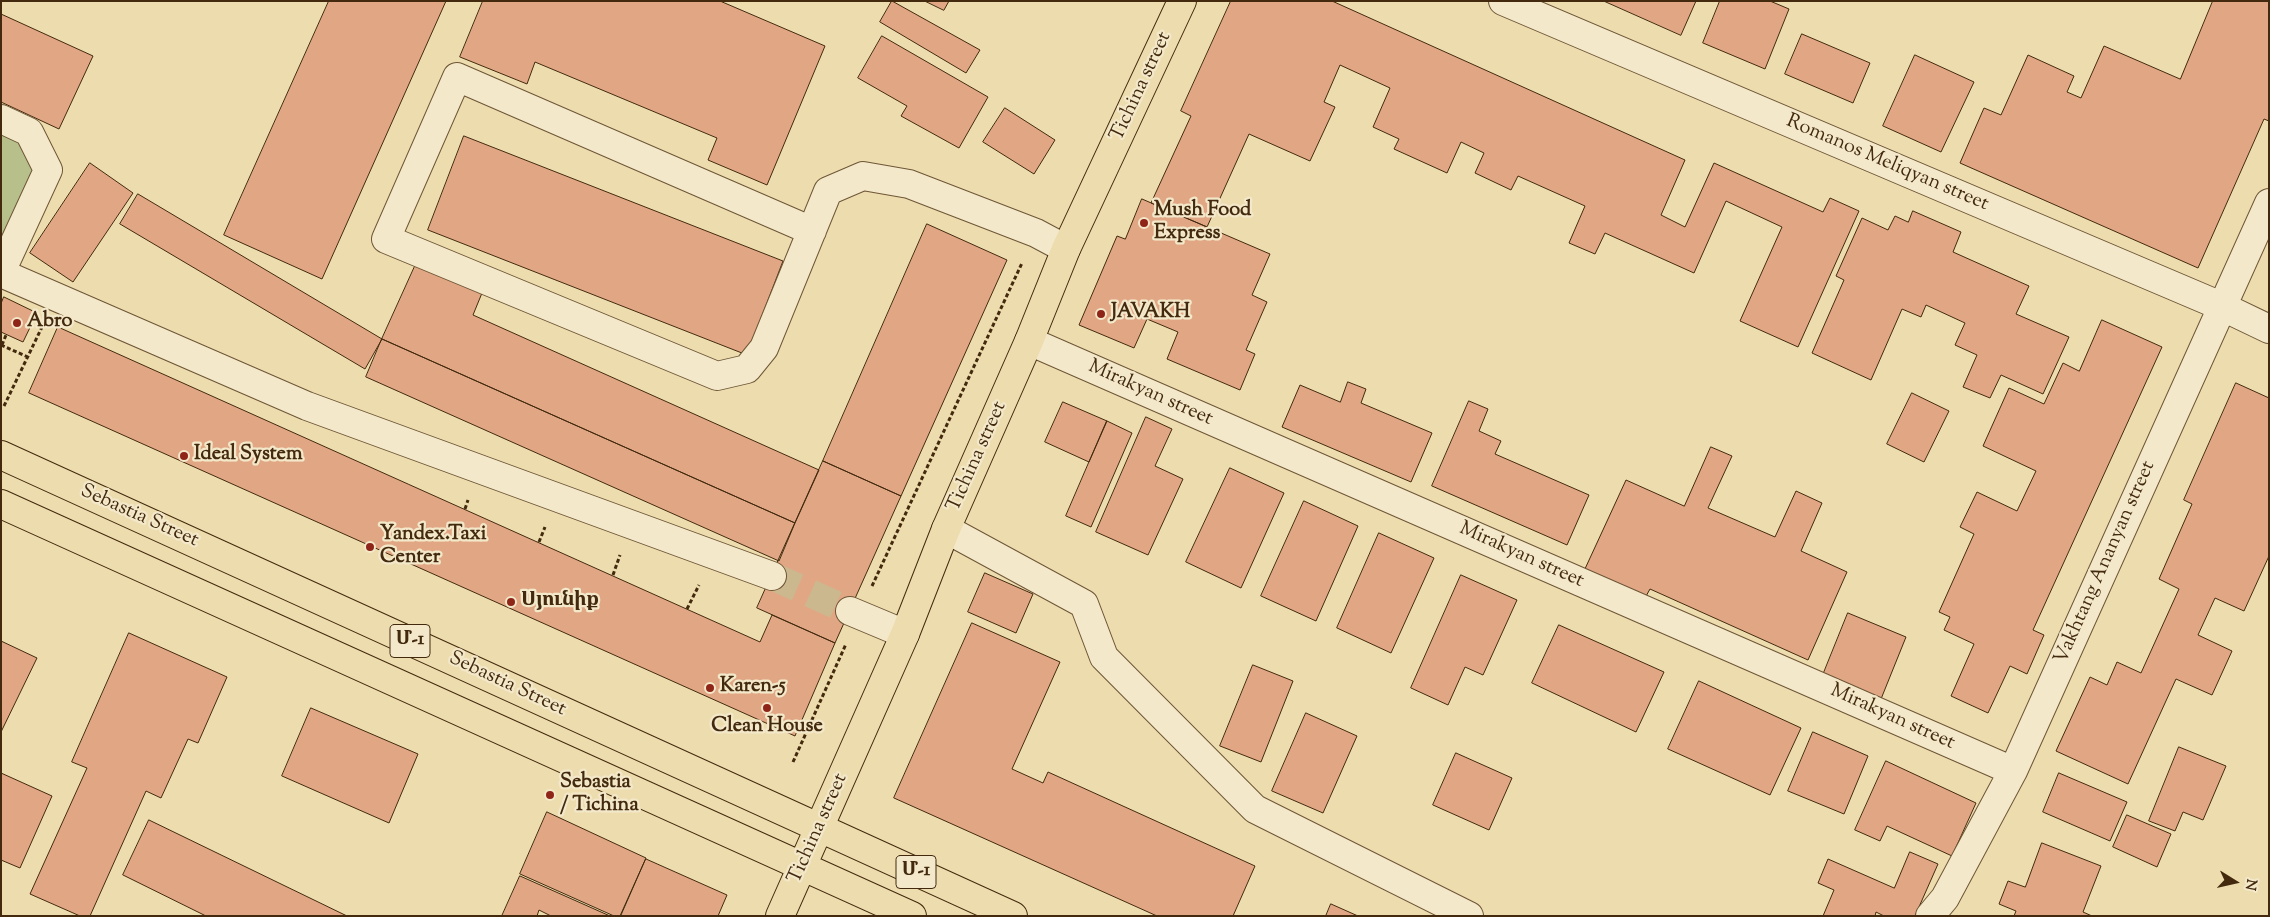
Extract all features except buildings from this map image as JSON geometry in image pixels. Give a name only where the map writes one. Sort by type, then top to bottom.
[{"type":"main road","name":"Tichina street","points":[[780,916],[904,634],[946,529],[1029,341],[1066,248],[1182,1]]},
{"type":"main road","name":"Sebastia Street","points":[[1,455],[1013,916]]},
{"type":"main road","name":"Մ-1","points":[[1,504],[912,916]]},
{"type":"street","name":"Romanos Meliqyan street","points":[[1503,1],[2221,306],[2269,329]]},
{"type":"street","points":[[812,231],[457,77],[386,238],[717,376],[747,368],[764,348],[812,231],[828,191],[863,176],[909,184],[1036,233],[1066,248]]},
{"type":"street","points":[[1,120],[29,132],[48,170],[1,273],[307,406],[772,576]]},
{"type":"street","name":"Vakhtang Ananyan street","points":[[1930,916],[1945,898],[2013,771],[2269,203]]},
{"type":"street","name":"Mirakyan street","points":[[1029,341],[2013,771]]},
{"type":"street","points":[[946,529],[1084,604],[1104,656],[1255,809],[1469,916]]},
{"type":"street","points":[[854,613],[904,634]]},
{"type":"path","points":[[793,762],[854,613],[1036,233]]},
{"type":"path","points":[[6,335],[2,345],[28,357]]},
{"type":"path","points":[[4,406],[35,342]]},
{"type":"green space","points":[[1,129],[20,138],[37,170],[1,249]]},
{"type":"tunnel","points":[[772,576],[850,611]]},
{"type":"place","name":"Mush Food Express","points":[[1144,223]]},
{"type":"place","name":"JAVAKH","points":[[1101,314]]},
{"type":"place","name":"Abro","points":[[17,323]]},
{"type":"place","name":"Ideal System","points":[[184,456]]},
{"type":"place","name":"Yandex.Taxi Center","points":[[370,547]]},
{"type":"place","name":"Սյունիք","points":[[511,602]]},
{"type":"place","name":"Karen-5","points":[[710,688]]},
{"type":"place","name":"Clean House","points":[[767,708]]},
{"type":"place","name":"Sebastia / Tichina","points":[[550,795]]}]
